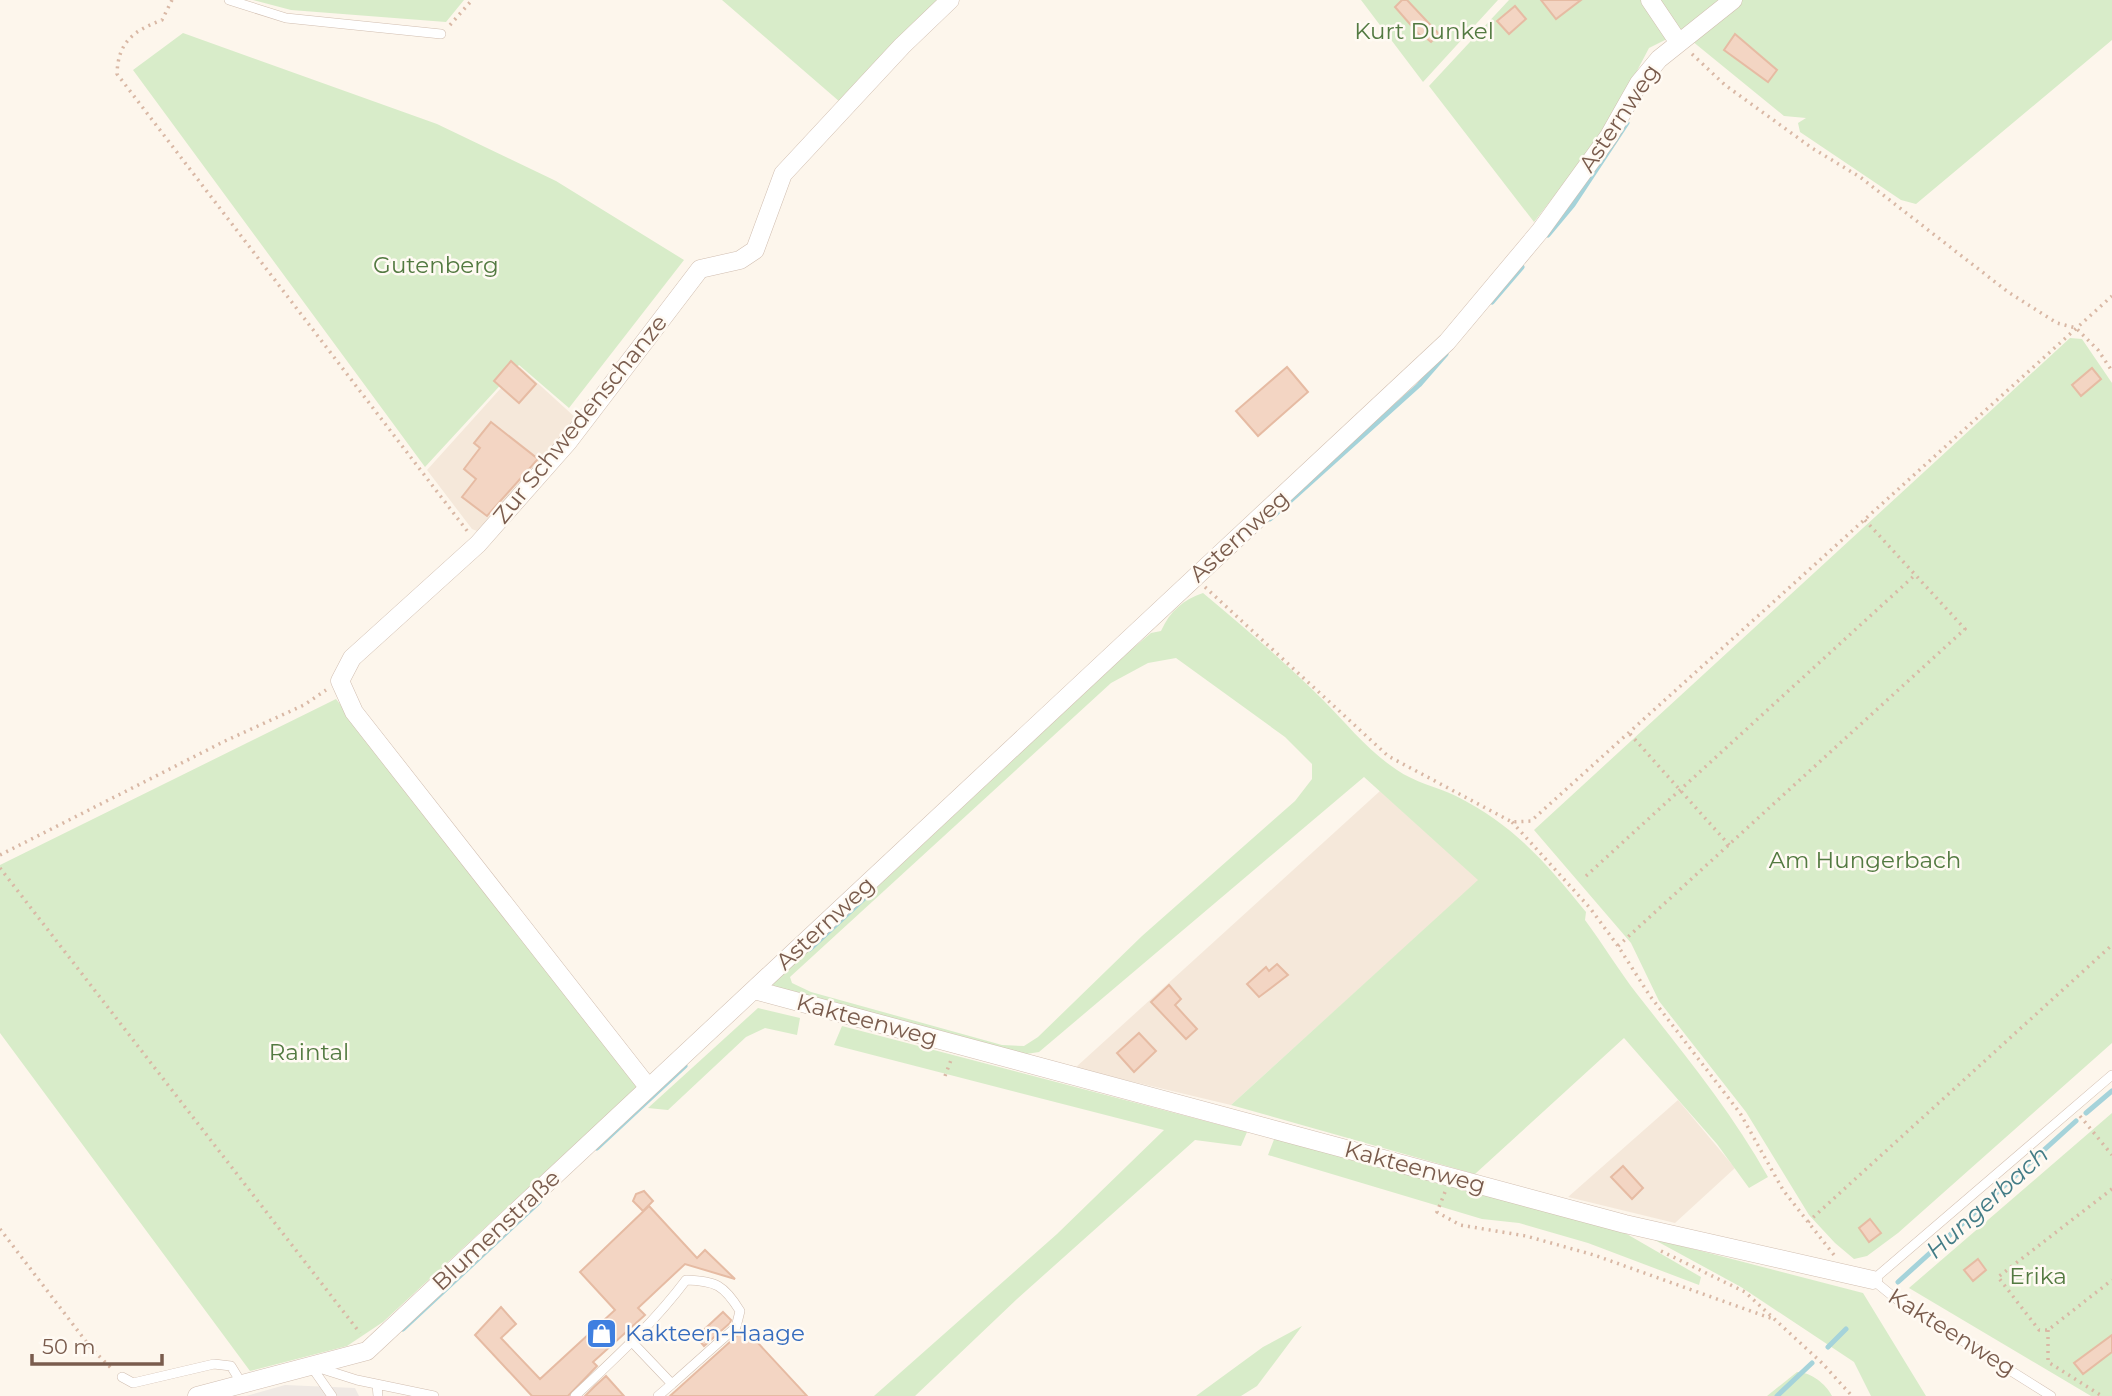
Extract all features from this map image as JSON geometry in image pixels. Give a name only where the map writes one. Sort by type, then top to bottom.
[{"type":"street","name":"Zur Schwedenschanze","points":[[340,681],[352,658],[478,544],[568,442],[700,269],[740,260],[755,250],[783,174],[902,46],[950,0]]},
{"type":"street","name":"Asternweg","points":[[1650,0],[1679,43]]},
{"type":"street","name":"Asternweg","points":[[754,990],[1193,577],[1328,457],[1447,342],[1540,232],[1609,136],[1639,83],[1659,59],[1734,0]]},
{"type":"street","points":[[340,681],[354,712],[648,1087]]},
{"type":"street","name":"Blumenstraße","points":[[197,1396],[367,1351],[754,990]]},
{"type":"street","name":"Kakteenweg","points":[[754,990],[1625,1224],[1873,1280]]},
{"type":"lane","points":[[229,0],[286,18],[441,34]]},
{"type":"lane","points":[[1873,1280],[2112,1075]]},
{"type":"lane","points":[[575,1396],[657,1319],[686,1280],[711,1281],[729,1293],[740,1311],[736,1326],[658,1396]]},
{"type":"lane","name":"Kakteenweg","points":[[1873,1280],[1895,1298],[2051,1396]]},
{"type":"lane","points":[[632,1342],[672,1384]]},
{"type":"lane","points":[[122,1377],[132,1383],[214,1364],[231,1366],[242,1384]]},
{"type":"lane","points":[[311,1366],[434,1396]]},
{"type":"lane","points":[[311,1366],[332,1396]]},
{"type":"lane","points":[[377,1384],[378,1396]]},
{"type":"path","points":[[172,0],[162,20],[145,27],[128,39],[118,56],[117,74],[478,544]]},
{"type":"path","points":[[441,34],[472,0]]},
{"type":"path","points":[[1679,43],[1725,85],[1812,148],[1860,177],[2008,292],[2057,323],[2076,328],[2098,350],[2112,371]]},
{"type":"path","points":[[1512,822],[1531,821],[2112,296]]},
{"type":"path","points":[[1618,946],[1965,629],[1864,519]]},
{"type":"path","points":[[1586,876],[1915,574]]},
{"type":"path","points":[[1193,577],[1276,649],[1388,756],[1512,822],[1590,908],[1650,996],[1740,1113],[1783,1190],[1851,1275]]},
{"type":"path","points":[[0,855],[225,741],[304,705],[340,681]]},
{"type":"path","points":[[1630,734],[1730,846]]},
{"type":"path","points":[[0,868],[365,1340],[367,1351]]},
{"type":"path","points":[[1808,1222],[2112,945]]},
{"type":"path","points":[[2088,1125],[2112,1155]]},
{"type":"path","points":[[1452,1177],[1437,1212],[1453,1223],[1526,1236],[1594,1255],[1773,1319]]},
{"type":"path","points":[[2112,1189],[1998,1277],[2039,1330],[2048,1330],[2112,1280]]},
{"type":"path","points":[[0,1229],[91,1349],[122,1377]]},
{"type":"path","points":[[1654,1247],[1745,1292],[1822,1363],[1852,1396]]},
{"type":"path","points":[[2048,1330],[2048,1362],[2102,1396]]},
{"type":"shaded area","points":[[520,367],[577,419],[537,470],[477,531],[472,529],[427,470]]},
{"type":"shaded area","points":[[1380,791],[1479,880],[1231,1105],[1075,1068]]},
{"type":"shaded area","points":[[1678,1100],[1735,1168],[1675,1223],[1568,1197]]},
{"type":"shaded area","points":[[285,1385],[355,1388],[359,1396],[246,1396]]},
{"type":"green space","points":[[253,0],[464,0],[446,22],[291,10]]},
{"type":"green space","points":[[722,0],[938,0],[840,102]]},
{"type":"green space","name":"Kurt Dunkel","points":[[1361,0],[1498,0],[1423,82]]},
{"type":"green space","points":[[1509,0],[2112,0],[2112,40],[1916,204],[1901,200],[1800,132],[1798,123],[1806,118],[1784,116],[1681,32],[1649,48],[1608,126],[1534,222],[1429,86]]},
{"type":"green space","name":"Gutenberg","points":[[183,33],[437,124],[556,181],[684,260],[569,408],[519,365],[425,467],[133,70]]},
{"type":"green space","name":"Am Hungerbach","points":[[2070,338],[2082,339],[2112,383],[2112,1043],[1898,1233],[1867,1256],[1854,1259],[1809,1215],[1746,1112],[1659,1001],[1631,943],[1534,830]]},
{"type":"green space","points":[[1203,593],[1265,645],[1386,763],[1411,778],[1477,807],[1528,846],[1543,861],[1586,912],[1585,920],[1630,985],[1723,1106],[1768,1177],[1749,1188],[1717,1144],[1624,1038],[1475,1174],[1231,1105],[1478,880],[1364,777],[1039,1052],[1020,1055],[780,991],[773,985],[774,979],[844,918],[1132,649],[1151,633],[1161,631],[1173,612]],"holes":[[[1176,658],[1285,737],[1312,764],[1312,779],[1295,801],[1142,936],[1038,1037],[1024,1046],[1002,1045],[811,992],[792,983],[790,977],[1111,683],[1148,663]]]},
{"type":"green space","name":"Raintal","points":[[336,699],[637,1087],[383,1322],[347,1346],[250,1371],[0,1033],[0,865]]},
{"type":"green space","points":[[758,1008],[800,1018],[797,1035],[765,1028],[746,1037],[668,1110],[648,1108]]},
{"type":"green space","points":[[842,1026],[1247,1132],[1241,1146],[1195,1140],[1017,1299],[915,1396],[874,1396],[1057,1234],[1164,1130],[834,1045]]},
{"type":"green space","name":"Erika","points":[[2112,1113],[2112,1396],[2091,1396],[1909,1288]]},
{"type":"green space","points":[[1275,1137],[1453,1183],[1625,1233],[1701,1277],[1699,1285],[1588,1243],[1519,1223],[1482,1219],[1268,1155]]},
{"type":"green space","points":[[1651,1238],[1863,1293],[1926,1396],[1871,1396],[1854,1362],[1741,1287]]},
{"type":"green space","points":[[1302,1326],[1257,1386],[1241,1396],[1196,1396],[1263,1347]]},
{"type":"green space","points":[[1797,1372],[1808,1374],[1817,1380],[1832,1396],[1767,1396]]},
{"type":"building","points":[[1402,0],[1407,0],[1439,34],[1431,42],[1425,37],[1423,39],[1395,7]]},
{"type":"building","points":[[1541,0],[1581,0],[1556,19]]},
{"type":"building","points":[[1515,6],[1526,19],[1509,34],[1497,21]]},
{"type":"building","points":[[1735,34],[1777,70],[1768,82],[1724,50]]},
{"type":"building","points":[[511,361],[536,384],[519,403],[494,381]]},
{"type":"building","points":[[1287,367],[1308,392],[1258,436],[1236,411]]},
{"type":"building","points":[[2092,368],[2101,379],[2081,396],[2072,385]]},
{"type":"building","points":[[491,422],[538,459],[487,516],[462,497],[476,479],[464,469],[480,448],[474,443]]},
{"type":"building","points":[[1277,964],[1288,975],[1259,997],[1247,984],[1266,967],[1269,971]]},
{"type":"building","points":[[1169,985],[1181,999],[1175,1005],[1197,1029],[1186,1039],[1151,1002]]},
{"type":"building","points":[[1139,1033],[1156,1051],[1134,1072],[1117,1053]]},
{"type":"building","points":[[1623,1166],[1643,1188],[1632,1199],[1611,1177]]},
{"type":"building","points":[[644,1191],[653,1201],[643,1211],[633,1201],[636,1194]]},
{"type":"building","points":[[649,1206],[697,1258],[705,1250],[735,1279],[685,1264],[638,1308],[645,1315],[593,1362],[597,1366],[568,1396],[532,1396],[475,1335],[501,1307],[516,1324],[501,1338],[540,1379],[615,1310],[580,1272]]},
{"type":"building","points":[[1870,1219],[1881,1233],[1869,1242],[1859,1228]]},
{"type":"building","points":[[1978,1259],[1986,1270],[1973,1281],[1964,1270]]},
{"type":"building","points":[[723,1312],[731,1320],[730,1323],[704,1346],[696,1337]]},
{"type":"building","points":[[745,1329],[807,1396],[670,1396],[742,1331]]},
{"type":"building","points":[[2112,1335],[2112,1352],[2083,1374],[2074,1363]]},
{"type":"building","points":[[606,1376],[624,1396],[585,1396],[594,1387]]},
{"type":"waterway","points":[[1548,235],[1573,205],[1627,123]]},
{"type":"waterway","points":[[1492,302],[1522,267]]},
{"type":"waterway","points":[[1270,519],[1419,385],[1446,354]]},
{"type":"waterway","points":[[810,949],[872,891]]},
{"type":"waterway","points":[[597,1148],[685,1066]]},
{"type":"waterway","name":"Hungerbach","points":[[2086,1113],[2112,1091]]},
{"type":"waterway","name":"Hungerbach","points":[[1898,1282],[2076,1121]]},
{"type":"waterway","points":[[403,1329],[539,1202]]},
{"type":"waterway","name":"Hungerbach","points":[[1828,1347],[1846,1329]]},
{"type":"waterway","name":"Hungerbach","points":[[1777,1396],[1812,1363]]},
{"type":"place","name":"Kakteen-Haage","points":[[602,1333]]}]
